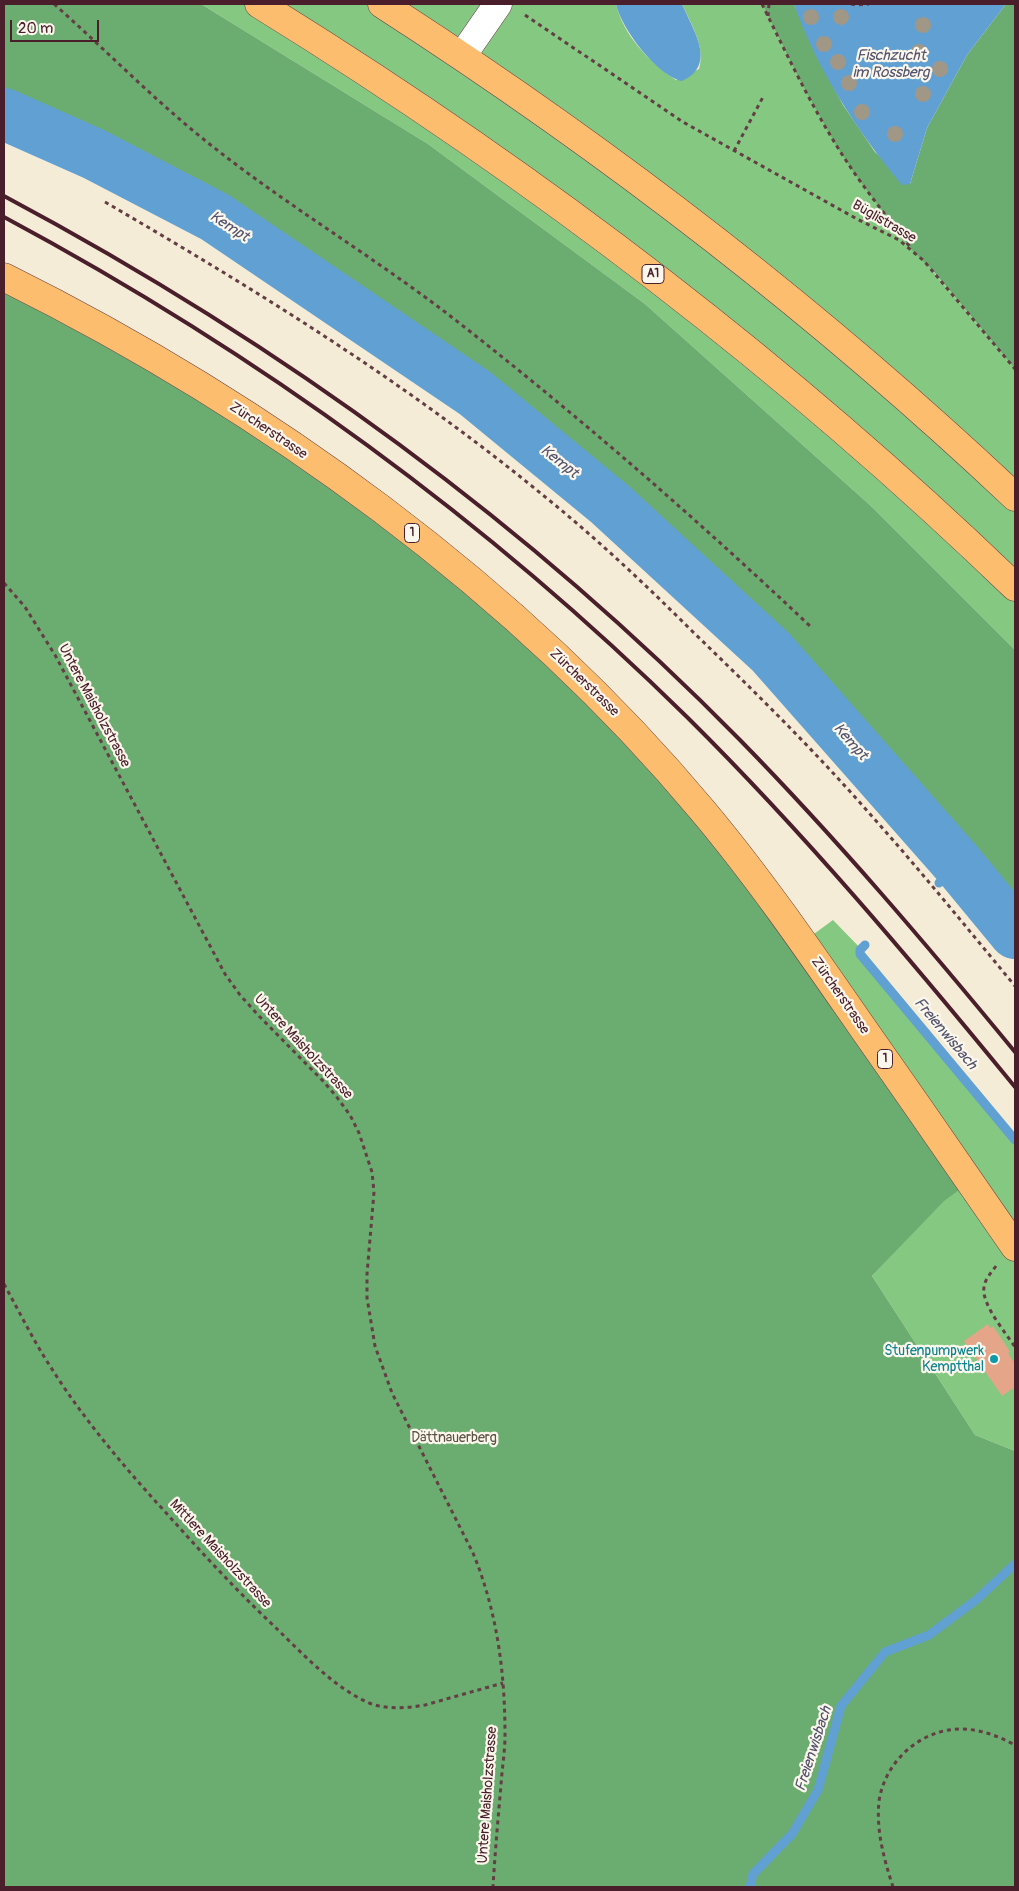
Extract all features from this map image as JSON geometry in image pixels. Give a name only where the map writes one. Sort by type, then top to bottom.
[{"type":"main road","name":"A1","points":[[259,4],[449,126],[640,264],[825,414],[935,512],[1015,587]]},
{"type":"main road","points":[[382,4],[462,56],[610,160],[737,257],[868,364],[1015,497]]},
{"type":"main road","name":"Zürcherstrasse","points":[[4,277],[92,323],[160,362],[292,447],[357,492],[451,564],[511,614],[571,669],[652,752],[704,811],[752,872],[803,942],[1014,1246]]},
{"type":"lane","points":[[462,56],[498,4]]},
{"type":"path","points":[[54,4],[157,100],[211,145],[408,284],[546,392],[752,570],[812,628]]},
{"type":"path","points":[[762,4],[800,81],[836,145],[856,176],[912,250]]},
{"type":"path","points":[[768,16],[769,4]]},
{"type":"path","points":[[850,4],[869,4]]},
{"type":"path","name":"Büglistrasse","points":[[524,14],[655,104],[734,151],[857,219],[885,232],[912,250],[934,272],[1015,369]]},
{"type":"path","points":[[734,151],[763,97]]},
{"type":"path","points":[[105,202],[294,315],[362,360],[426,405],[528,483],[599,542],[664,603],[798,736],[881,827],[1015,986]]},
{"type":"path","name":"Untere Maisholzstrasse","points":[[4,583],[25,607],[55,655],[225,974],[240,995],[336,1096],[360,1133],[372,1172],[374,1192],[367,1274],[367,1298],[375,1346],[392,1393],[473,1553],[485,1580],[492,1605],[503,1683],[505,1736],[493,1887]]},
{"type":"path","points":[[1014,1246],[987,1278],[984,1288],[990,1309],[1015,1347]]},
{"type":"path","name":"Mittlere Maisholzstrasse","points":[[4,1284],[49,1365],[77,1407],[106,1444],[212,1564],[322,1671],[361,1699],[371,1704],[388,1707],[425,1705],[503,1683]]},
{"type":"path","points":[[893,1887],[882,1850],[878,1815],[884,1783],[900,1757],[922,1739],[950,1730],[978,1730],[1015,1745]]},
{"type":"green space","points":[[4,4],[201,4],[428,144],[645,304],[871,506],[1015,650],[1015,958],[766,672],[578,496],[339,327],[244,219],[102,141],[4,96]]},
{"type":"green space","points":[[201,4],[616,4],[631,37],[647,57],[676,80],[699,69],[701,61],[699,44],[682,4],[762,4],[800,81],[856,176],[924,261],[1015,369],[1015,650],[871,506],[645,304],[428,144]]},
{"type":"green space","points":[[762,4],[794,4],[817,57],[843,105],[875,152],[910,184],[927,128],[967,55],[1006,4],[1015,4],[1015,369],[934,272],[912,250],[856,176],[800,81]]},
{"type":"green space","name":"Dättnauerberg","points":[[4,277],[260,425],[626,723],[970,1182],[944,1201],[872,1276],[975,1435],[1015,1451],[1015,1887],[4,1887]]},
{"type":"green space","points":[[833,920],[866,954],[1015,1137],[1015,1451],[975,1435],[872,1276],[944,1200],[970,1182],[803,942]]},
{"type":"water","points":[[616,4],[682,4],[700,46],[699,66],[693,74],[682,81],[672,77],[651,61],[632,38],[619,14]]},
{"type":"water","name":"Fischzucht im Rossberg","points":[[794,4],[1006,4],[967,55],[927,128],[910,184],[902,185],[854,121],[814,53]]},
{"type":"building","name":"Stufenpumpwerk Kemptthal","points":[[988,1324],[990,1328],[993,1326],[1010,1352],[1008,1353],[1015,1364],[1015,1387],[1002,1396],[964,1341]]},
{"type":"waterway","name":"Kempt","points":[[4,114],[94,154],[215,217],[475,393],[610,504],[771,652],[958,864],[1015,933]]},
{"type":"waterway","name":"Freienwisbach","points":[[939,883],[958,864]]},
{"type":"waterway","name":"Freienwisbach","points":[[865,945],[860,950],[860,954],[1015,1140]]},
{"type":"waterway","name":"Freienwisbach","points":[[750,1887],[753,1874],[792,1834],[818,1790],[841,1706],[885,1652],[929,1635],[976,1600],[1015,1564]]},
{"type":"railway","points":[[4,196],[105,252],[203,311],[299,374],[393,440],[484,509],[572,583],[658,659],[812,815],[949,972],[1015,1052]]},
{"type":"railway","points":[[4,217],[97,269],[188,324],[277,382],[364,443],[449,507],[531,575],[611,645],[688,718],[774,807],[897,945],[1015,1087]]},
{"type":"place","name":"Stufenpumpwerk Kemptthal","points":[[994,1359]]}]
